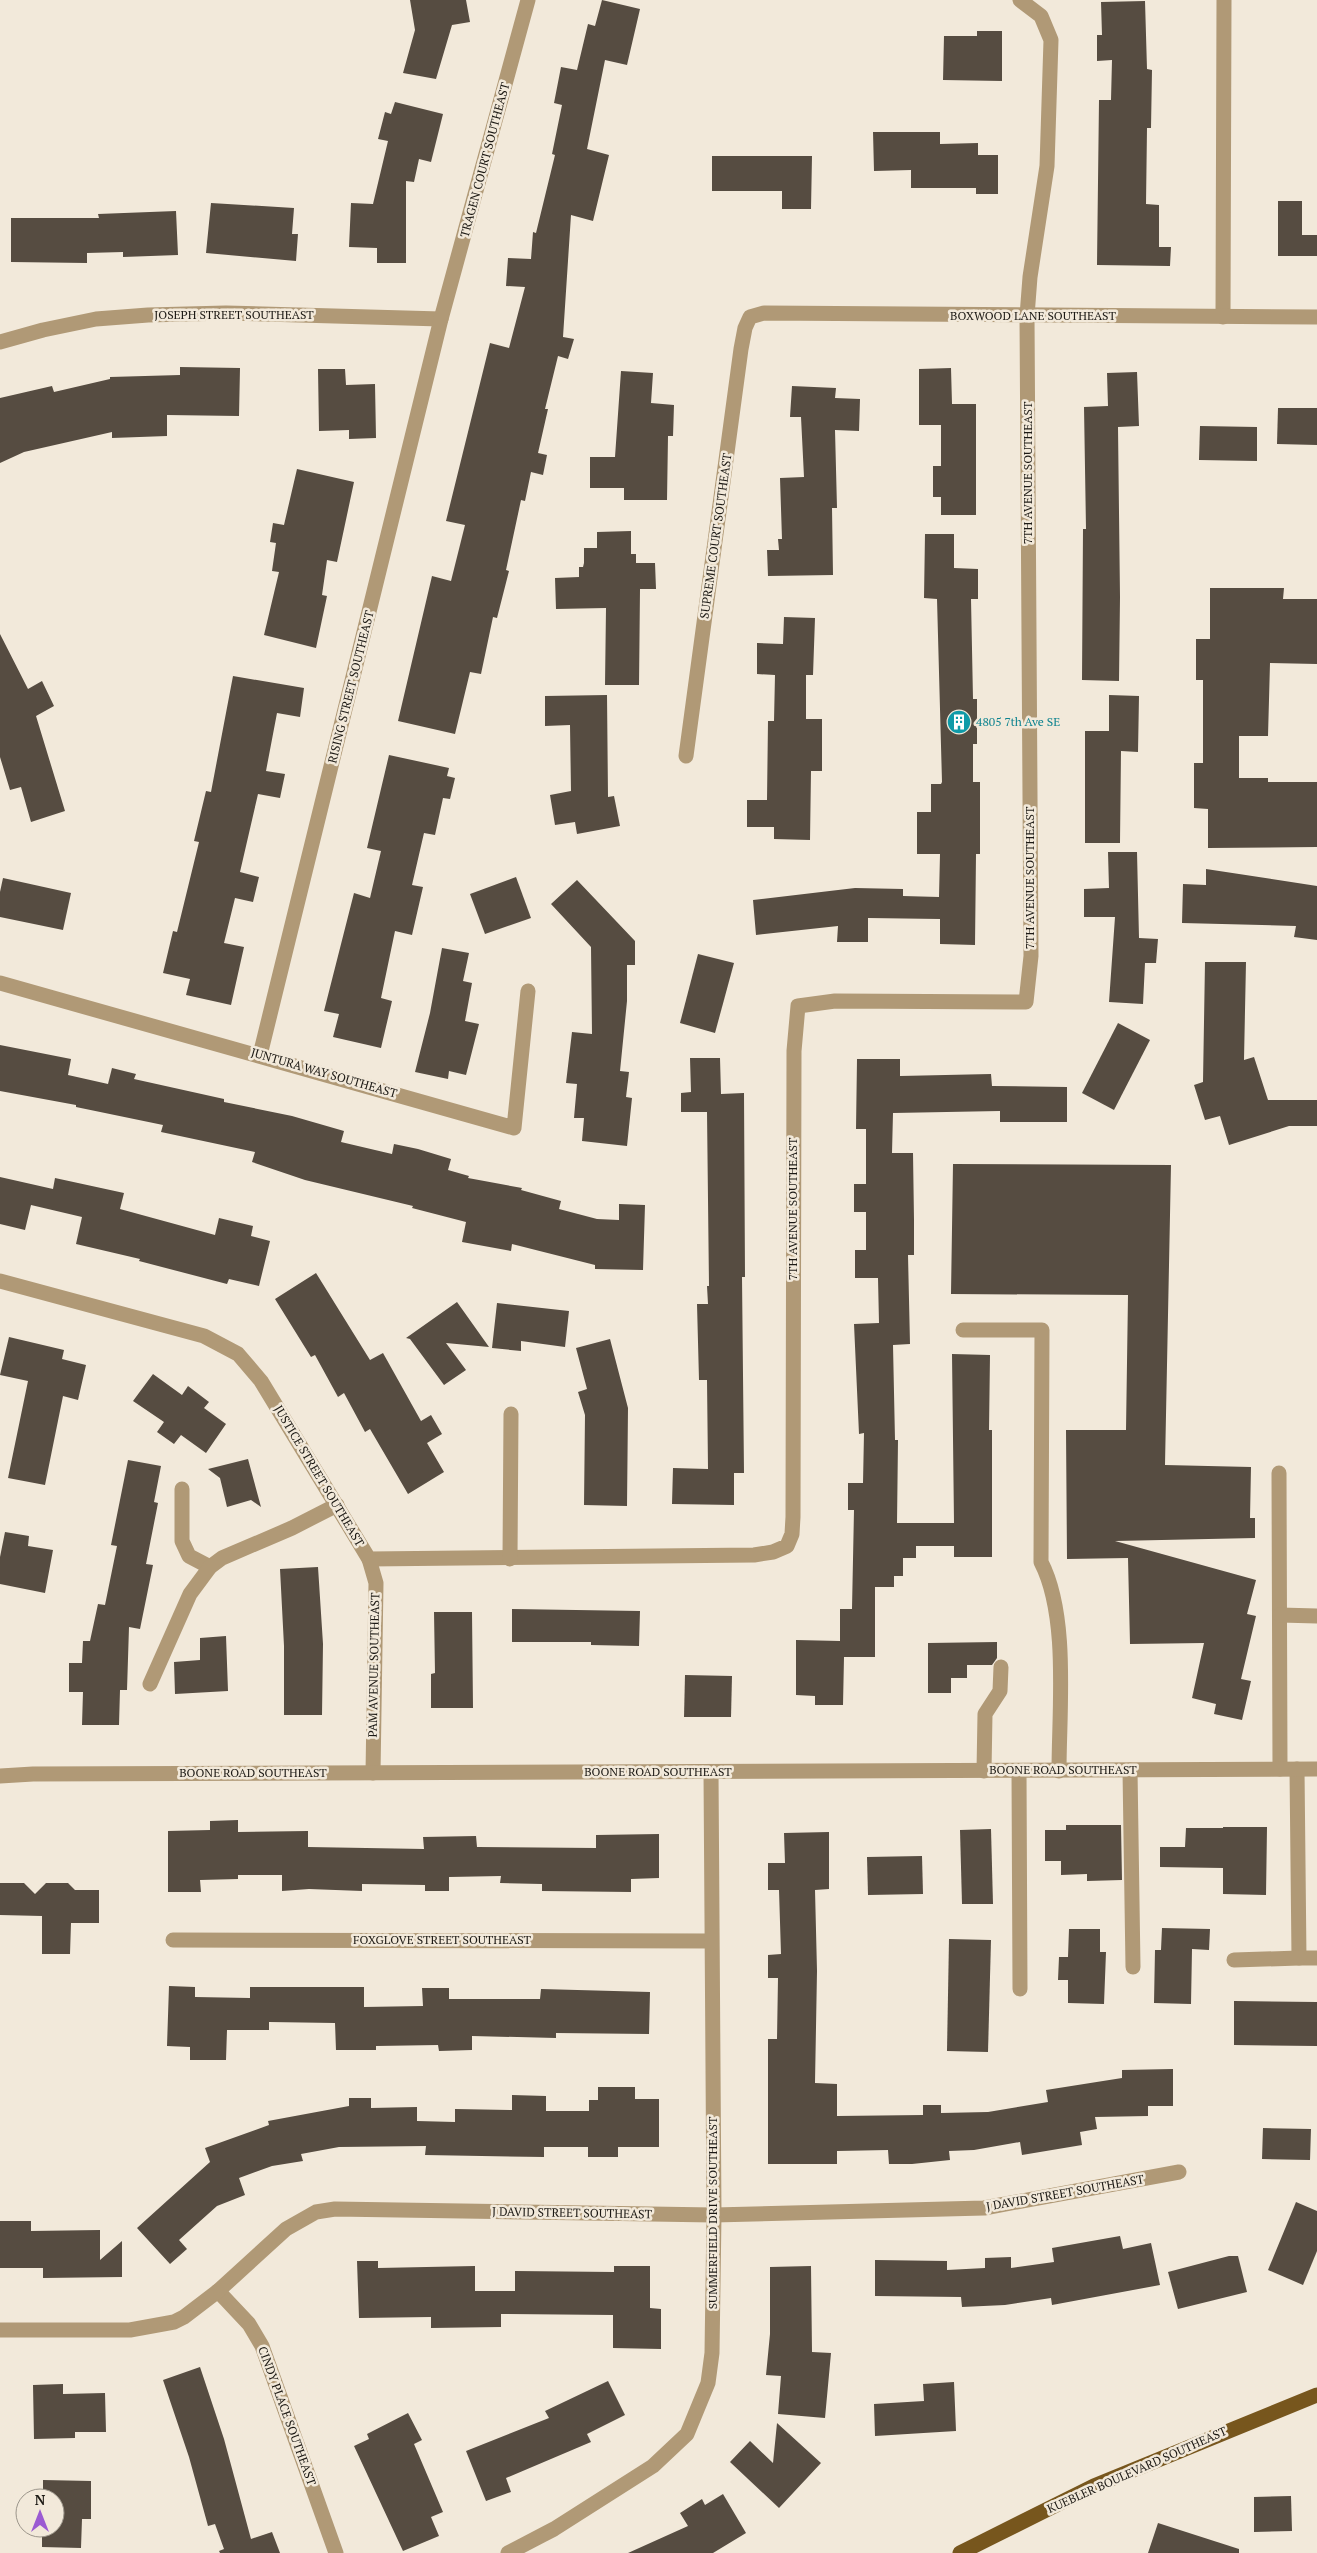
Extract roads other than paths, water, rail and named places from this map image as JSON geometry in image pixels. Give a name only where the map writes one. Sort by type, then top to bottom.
[{"type":"main road","name":"KUEBLER BOULEVARD SOUTHEAST","points":[[960,2553],[1094,2486],[1317,2395]]},
{"type":"street","name":"TRAGEN COURT SOUTHEAST","points":[[441,319],[528,0]]},
{"type":"street","name":"7TH AVENUE SOUTHEAST","points":[[787,1546],[792,1534],[793,1517],[794,1052],[798,1006],[835,1002],[1026,1002],[1031,956],[1026,316],[1047,166],[1051,40],[1042,16],[1020,0]]},
{"type":"street","points":[[1223,317],[1224,0]]},
{"type":"street","name":"JOSEPH STREET SOUTHEAST","points":[[0,342],[43,330],[96,320],[148,315],[226,313],[441,319]]},
{"type":"street","name":"BOXWOOD LANE SOUTHEAST","points":[[750,318],[764,313],[1317,317]]},
{"type":"street","name":"SUPREME COURT SOUTHEAST","points":[[686,756],[741,348],[745,328],[750,318]]},
{"type":"street","name":"RISING STREET SOUTHEAST","points":[[260,1055],[441,319]]},
{"type":"street","name":"JUNTURA WAY SOUTHEAST","points":[[0,982],[514,1128],[528,991]]},
{"type":"street","name":"JUSTICE STREET SOUTHEAST","points":[[0,1281],[204,1336],[238,1354],[261,1381],[370,1558],[510,1559],[754,1555],[773,1552],[787,1546]]},
{"type":"street","points":[[963,1330],[1042,1330],[1041,1562],[1050,1578],[1059,1636],[1059,1770]]},
{"type":"street","points":[[510,1559],[511,1414]]},
{"type":"street","points":[[1279,1473],[1280,1769]]},
{"type":"street","points":[[182,1489],[182,1541],[189,1556],[210,1567]]},
{"type":"street","points":[[150,1684],[190,1594],[210,1567],[222,1558],[292,1528],[336,1504]]},
{"type":"street","name":"PAM AVENUE SOUTHEAST","points":[[370,1558],[376,1583],[373,1773]]},
{"type":"street","points":[[1280,1615],[1317,1616]]},
{"type":"street","points":[[984,1770],[985,1714],[1000,1691],[1001,1666]]},
{"type":"street","points":[[1297,1769],[1299,1958]]},
{"type":"street","name":"BOONE ROAD SOUTHEAST","points":[[0,1776],[33,1774],[1317,1769]]},
{"type":"street","points":[[1019,1770],[1020,1989]]},
{"type":"street","points":[[1130,1770],[1133,1967]]},
{"type":"street","name":"SUMMERFIELD DRIVE SOUTHEAST","points":[[508,2553],[554,2529],[653,2466],[687,2434],[708,2383],[712,2353],[714,2215],[711,1772]]},
{"type":"street","name":"FOXGLOVE STREET SOUTHEAST","points":[[173,1940],[711,1941]]},
{"type":"street","points":[[1234,1960],[1317,1958]]},
{"type":"street","name":"J DAVID STREET SOUTHEAST","points":[[0,2330],[130,2330],[161,2326],[184,2317],[218,2290],[286,2229],[316,2212],[335,2209],[714,2215],[984,2208],[1179,2172]]},
{"type":"street","name":"CINDY PLACE SOUTHEAST","points":[[218,2290],[249,2324],[262,2346],[336,2553]]},
{"type":"place","name":"4805 7th Ave SE","points":[[959,722]]}]
